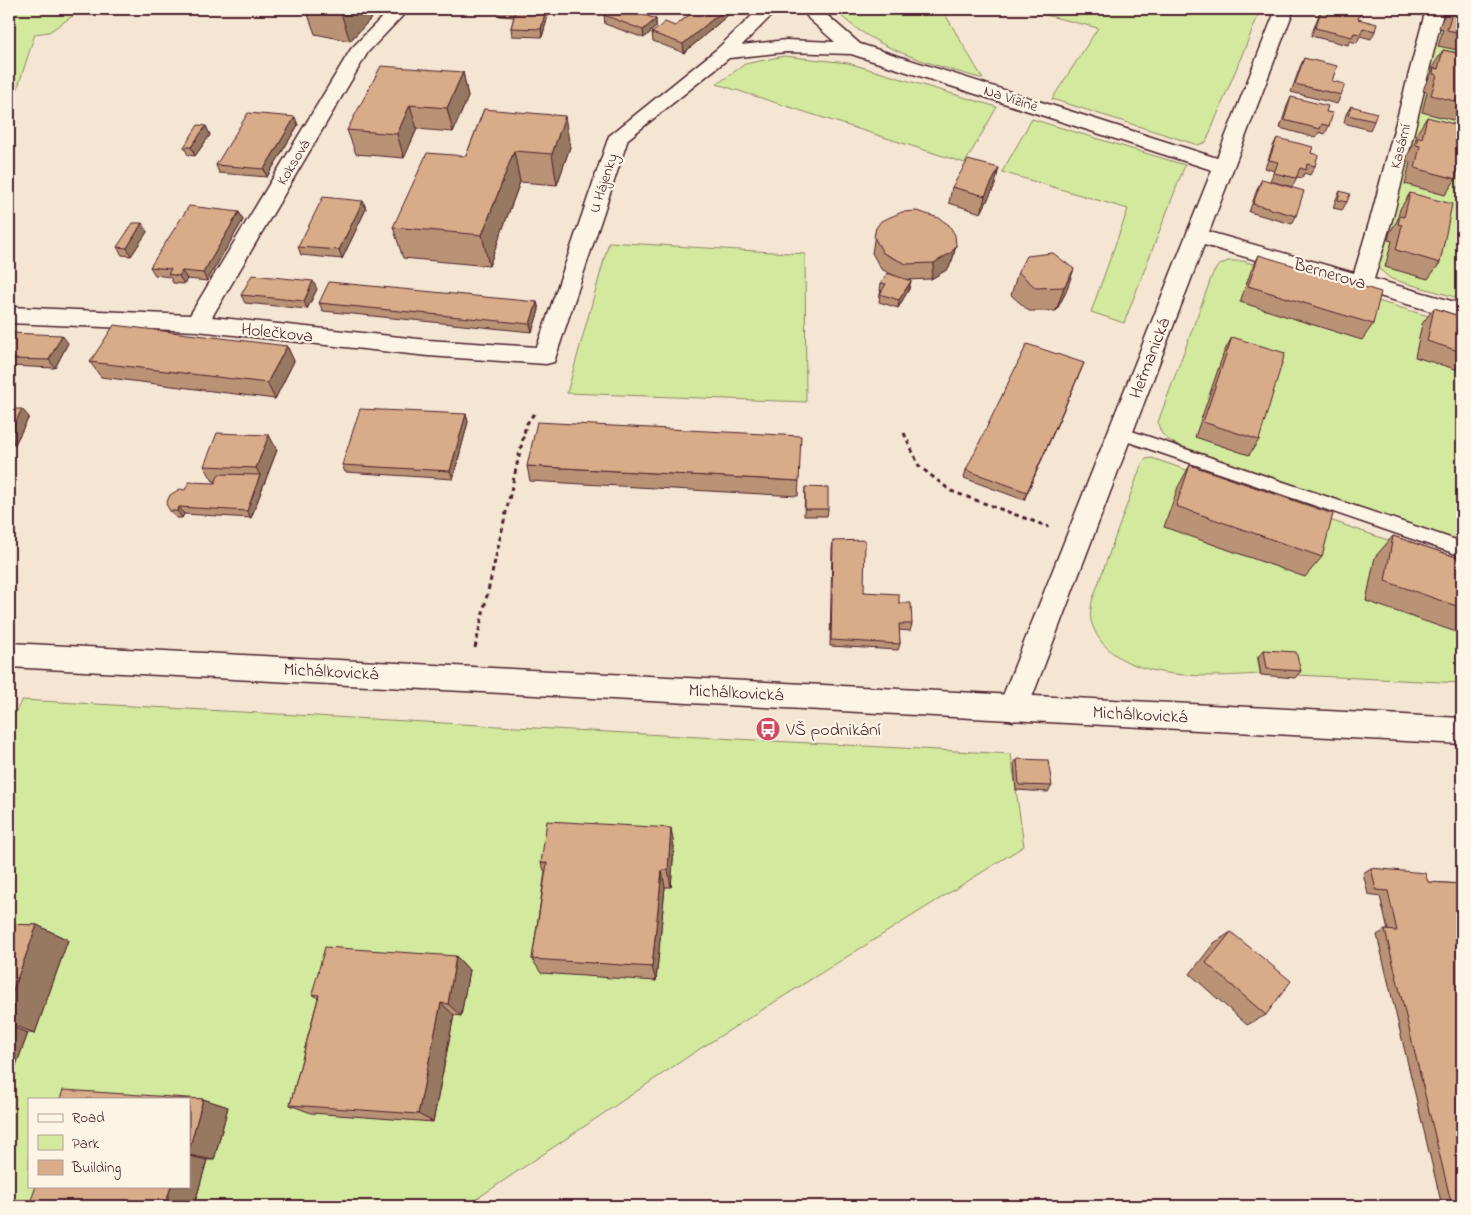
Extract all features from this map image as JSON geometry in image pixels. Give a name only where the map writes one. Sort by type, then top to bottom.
[{"type":"street","name":"Koksová","points":[[197,323],[360,49],[400,9]]},
{"type":"street","name":"U Hájenky","points":[[546,356],[619,136],[724,52],[769,9]]},
{"type":"street","name":"Na Vizině","points":[[811,9],[815,15],[853,48],[1224,166]]},
{"type":"street","name":"Heřmanická","points":[[1013,708],[1285,9]]},
{"type":"street","name":"Kasární","points":[[1362,282],[1383,213],[1434,9]]},
{"type":"street","points":[[724,52],[786,46],[853,48]]},
{"type":"street","name":"Bernerova","points":[[1196,235],[1462,312]]},
{"type":"street","name":"Holečkova","points":[[9,315],[197,323],[428,348],[546,356]]},
{"type":"street","name":"Michálkovická","points":[[9,655],[1462,731]]},
{"type":"lane","points":[[1120,433],[1462,549]]},
{"type":"path","points":[[474,651],[526,425],[535,412]]},
{"type":"path","points":[[904,433],[919,466],[951,492],[1052,528]]},
{"type":"green space","points":[[9,9],[83,9],[49,32],[35,34],[9,115]]},
{"type":"green space","points":[[834,9],[942,9],[983,79],[923,61],[884,45],[849,23]]},
{"type":"green space","points":[[1021,9],[1261,9],[1206,142],[1198,145],[1052,99],[1098,28]]},
{"type":"green space","points":[[1438,9],[1462,9],[1462,299],[1391,279],[1378,268]]},
{"type":"green space","points":[[784,56],[848,63],[997,107],[965,163],[717,84],[745,64]]},
{"type":"green space","points":[[1032,119],[1185,165],[1124,323],[1091,312],[1128,209],[1002,172]]},
{"type":"green space","points":[[609,242],[805,254],[806,402],[567,393]]},
{"type":"green space","points":[[1228,261],[1243,261],[1462,326],[1462,543],[1180,446],[1162,434],[1158,422],[1213,273],[1218,266]]},
{"type":"green space","points":[[1152,458],[1462,566],[1462,683],[1295,675],[1291,658],[1257,656],[1260,674],[1215,676],[1164,673],[1140,667],[1120,658],[1103,643],[1092,624],[1090,615],[1092,601],[1142,463],[1146,459]]},
{"type":"green space","points":[[22,700],[1011,754],[1024,846],[698,1050],[466,1206],[9,1206],[9,723]]},
{"type":"building","points":[[516,9],[546,9],[541,29],[511,28]]},
{"type":"building","points":[[612,9],[640,9],[636,12],[656,19],[643,30],[604,15]]},
{"type":"building","points":[[697,9],[725,9],[683,44],[652,33],[665,22],[675,26]]},
{"type":"building","points":[[1322,9],[1362,9],[1358,19],[1377,24],[1375,31],[1363,28],[1361,34],[1354,33],[1352,37],[1315,28]]},
{"type":"building","points":[[1449,9],[1462,9],[1462,33],[1447,30],[1452,12]]},
{"type":"building","points":[[1443,50],[1462,54],[1462,103],[1431,95],[1437,75],[1433,74],[1434,68],[1438,69]]},
{"type":"building","points":[[1304,58],[1337,66],[1332,81],[1345,84],[1341,95],[1295,84]]},
{"type":"building","points":[[381,66],[463,72],[447,108],[410,105],[397,134],[347,130]]},
{"type":"building","points":[[1291,97],[1328,106],[1326,112],[1333,113],[1329,126],[1322,124],[1320,129],[1284,120]]},
{"type":"building","points":[[1351,106],[1377,113],[1374,121],[1348,115]]},
{"type":"building","points":[[484,109],[565,116],[552,154],[514,151],[482,235],[393,227],[427,153],[466,156]]},
{"type":"building","points":[[248,113],[295,117],[264,169],[216,165]]},
{"type":"building","points":[[1427,117],[1462,126],[1462,147],[1456,179],[1415,168],[1420,146],[1416,145],[1418,137],[1422,138]]},
{"type":"building","points":[[198,125],[206,126],[191,147],[184,147]]},
{"type":"building","points":[[1277,138],[1313,147],[1311,153],[1318,155],[1315,166],[1307,164],[1306,170],[1300,168],[1296,178],[1274,173],[1278,162],[1269,160]]},
{"type":"building","points":[[968,160],[999,168],[985,196],[952,187]]},
{"type":"building","points":[[1262,179],[1304,191],[1296,216],[1253,204]]},
{"type":"building","points":[[1340,191],[1350,194],[1347,202],[1338,200]]},
{"type":"building","points":[[1410,193],[1452,204],[1440,263],[1396,250],[1402,225],[1398,224],[1400,216],[1404,217]]},
{"type":"building","points":[[323,197],[363,201],[339,250],[298,247]]},
{"type":"building","points":[[189,206],[239,212],[203,273],[182,271],[179,276],[168,274],[171,269],[150,267]]},
{"type":"building","points":[[917,211],[939,218],[949,225],[955,235],[956,245],[952,252],[934,263],[906,264],[883,253],[874,237],[876,228],[881,221],[902,212]]},
{"type":"building","points":[[133,223],[142,223],[127,248],[117,247]]},
{"type":"building","points":[[1053,253],[1074,269],[1064,287],[1036,288],[1018,272],[1026,256]]},
{"type":"building","points":[[1259,255],[1381,292],[1373,324],[1248,286]]},
{"type":"building","points":[[887,273],[911,281],[899,300],[880,294],[886,284],[881,283]]},
{"type":"building","points":[[252,275],[313,281],[304,301],[241,295]]},
{"type":"building","points":[[329,282],[537,302],[530,324],[319,303]]},
{"type":"building","points":[[1434,308],[1462,317],[1462,352],[1427,341]]},
{"type":"building","points":[[114,325],[287,346],[267,383],[90,362]]},
{"type":"building","points":[[9,333],[62,335],[49,360],[9,359]]},
{"type":"building","points":[[1232,337],[1285,353],[1259,440],[1203,422]]},
{"type":"building","points":[[1027,344],[1084,363],[1027,492],[966,470]]},
{"type":"building","points":[[9,409],[22,409],[9,435]]},
{"type":"building","points":[[360,409],[466,414],[450,471],[342,465]]},
{"type":"building","points":[[537,422],[801,436],[799,481],[527,466]]},
{"type":"building","points":[[217,433],[269,435],[256,468],[204,466]]},
{"type":"building","points":[[1190,465],[1333,514],[1322,557],[1176,506]]},
{"type":"building","points":[[219,474],[260,475],[247,511],[179,507],[177,511],[170,511],[166,504],[170,495],[180,489],[185,490],[189,482],[215,483]]},
{"type":"building","points":[[805,487],[828,488],[828,509],[805,509]]},
{"type":"building","points":[[1393,536],[1462,559],[1462,608],[1385,581]]},
{"type":"building","points":[[865,540],[864,592],[899,594],[899,603],[911,603],[912,624],[899,624],[900,644],[831,640],[833,541]]},
{"type":"building","points":[[1264,650],[1296,652],[1301,671],[1267,669]]},
{"type":"building","points":[[1017,759],[1048,760],[1052,786],[1019,785]]},
{"type":"building","points":[[547,821],[671,828],[668,870],[662,870],[652,967],[532,959],[547,863],[541,863]]},
{"type":"building","points":[[1371,868],[1425,873],[1428,882],[1462,884],[1462,934],[1455,933],[1458,942],[1462,943],[1462,1206],[1452,1206],[1385,930],[1397,931],[1388,891],[1376,890]]},
{"type":"building","points":[[9,924],[37,925],[9,1001]]},
{"type":"building","points":[[1231,932],[1291,981],[1266,1015],[1206,963]]},
{"type":"building","points":[[325,947],[456,956],[448,1004],[441,1003],[418,1114],[290,1105],[319,995],[312,994]]},
{"type":"building","points":[[63,1090],[187,1098],[60,1098]]},
{"type":"building","points":[[190,1098],[203,1099],[190,1146]]},
{"type":"building","points":[[35,1188],[170,1188],[165,1206],[29,1206]]},
{"type":"place","name":"VŠ podnikání","points":[[768,729]]}]
